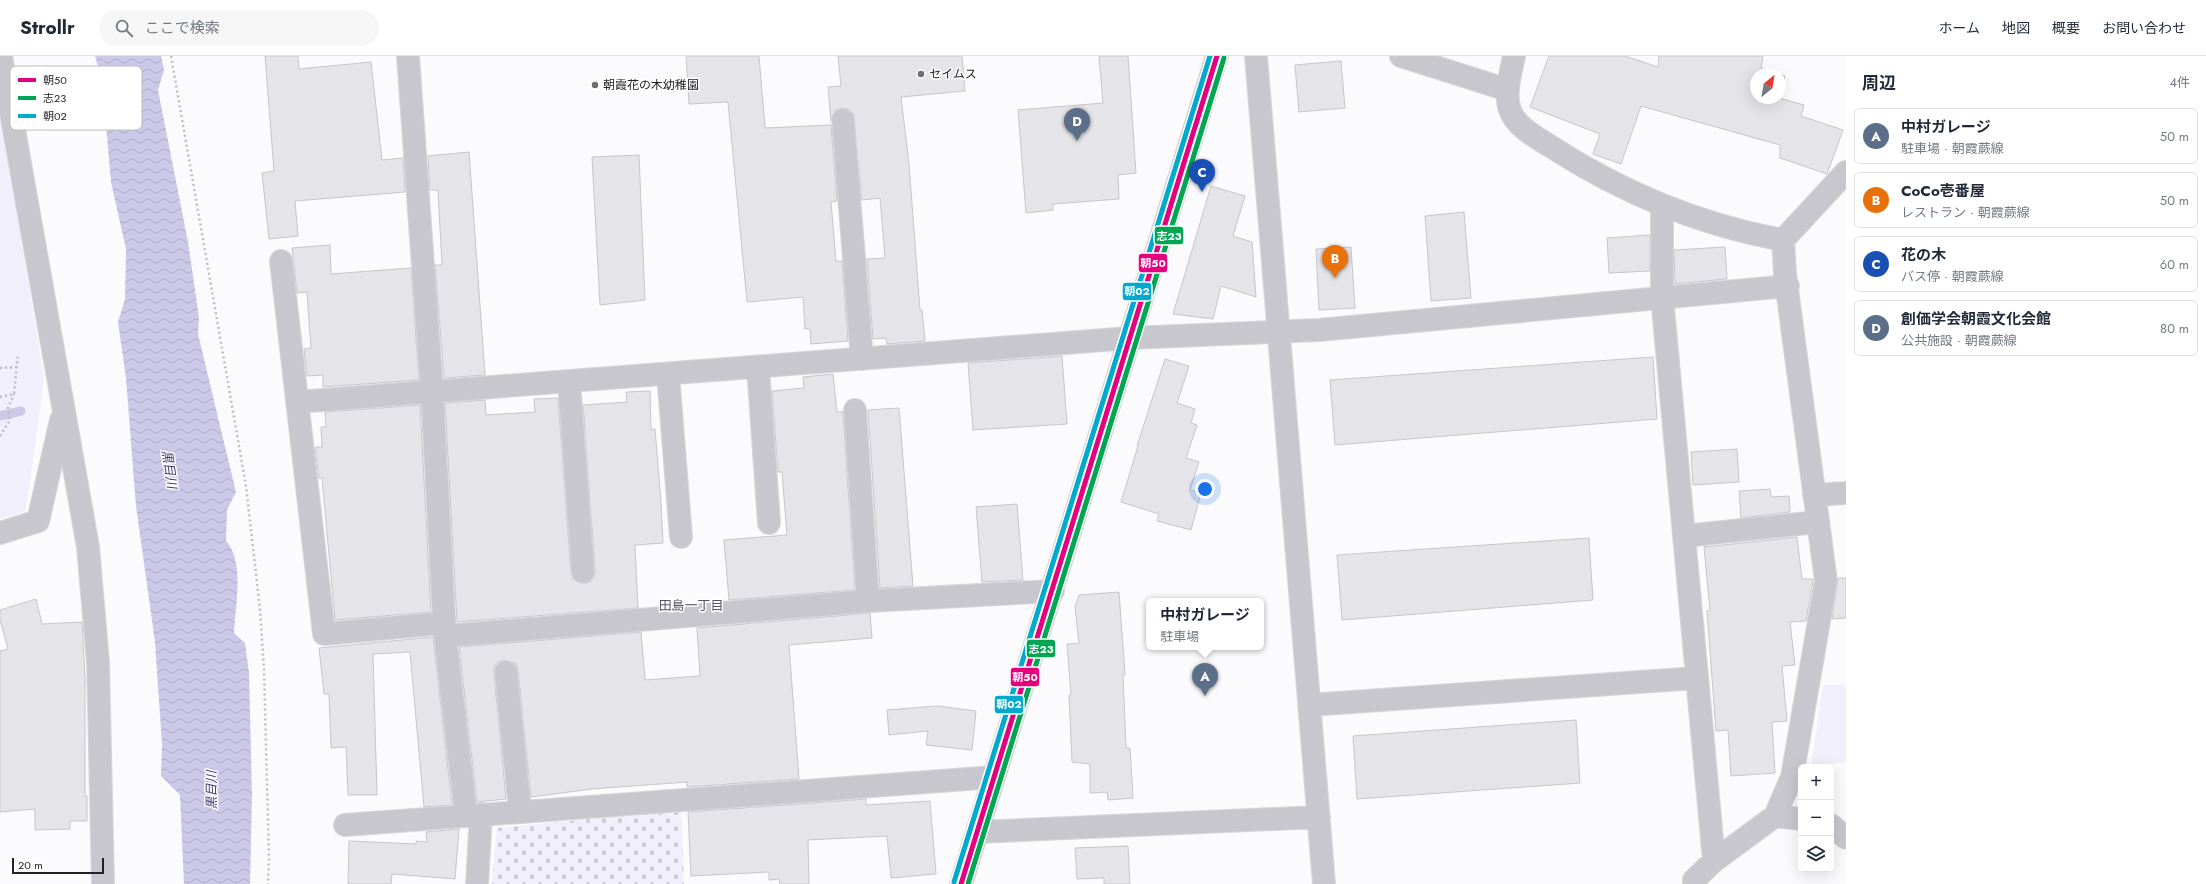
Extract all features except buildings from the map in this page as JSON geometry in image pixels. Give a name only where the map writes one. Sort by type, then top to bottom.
[{"type":"main road","points":[[961,884],[1217,56]]},
{"type":"street","points":[[1,56],[10,105]]},
{"type":"street","points":[[408,56],[432,392],[444,630],[473,815],[477,884]]},
{"type":"street","points":[[1256,56],[1324,884]]},
{"type":"street","points":[[1401,56],[1508,90]]},
{"type":"street","points":[[1514,56],[1508,90],[1510,110],[1525,130],[1590,172],[1662,206],[1748,234],[1783,240]]},
{"type":"street","points":[[843,120],[862,358]]},
{"type":"street","points":[[15,130],[35,240],[63,413],[88,547],[98,662],[103,884]]},
{"type":"street","points":[[1694,884],[1694,880],[1714,861],[1775,816],[1792,777],[1826,581],[1783,240],[1846,172]]},
{"type":"street","points":[[1662,206],[1662,297],[1714,861]]},
{"type":"street","points":[[281,261],[324,634],[444,630],[868,600],[1053,590]]},
{"type":"street","points":[[297,402],[1130,338],[1279,333],[1788,286]]},
{"type":"street","points":[[758,367],[770,522]]},
{"type":"street","points":[[668,374],[681,537]]},
{"type":"street","points":[[568,382],[583,572]]},
{"type":"street","points":[[855,410],[868,600]]},
{"type":"street","points":[[0,533],[38,521],[63,413]]},
{"type":"street","points":[[1814,495],[1846,493]]},
{"type":"street","points":[[1684,536],[1818,522]]},
{"type":"street","points":[[506,672],[520,811]]},
{"type":"street","points":[[1309,705],[1697,678]]},
{"type":"street","points":[[345,825],[520,811],[994,778]]},
{"type":"street","points":[[1775,816],[1798,819]]},
{"type":"street","points":[[977,832],[1319,817]]},
{"type":"street","points":[[1834,828],[1846,838]]},
{"type":"path","points":[[171,56],[246,486],[260,609],[264,669],[269,859],[268,884]]},
{"type":"path","points":[[0,436],[10,420],[8,408],[14,394],[18,354]]},
{"type":"path","points":[[0,368],[17,367]]},
{"type":"path","points":[[0,397],[14,394]]},
{"type":"green space","points":[[0,109],[44,378],[26,511],[0,519]]},
{"type":"green space","points":[[1846,684],[1846,762],[1811,764],[1823,685]]},
{"type":"green space","points":[[681,810],[684,884],[492,884],[497,828]]},
{"type":"water","name":"黒目川","points":[[95,56],[161,56],[164,70],[158,90],[188,242],[199,317],[198,334],[236,492],[227,510],[226,541],[232,550],[237,572],[238,585],[234,633],[245,643],[249,673],[252,794],[250,884],[184,884],[180,795],[161,776],[162,744],[155,642],[136,506],[126,378],[118,322],[125,299],[126,249],[111,182],[107,130],[142,130],[142,66],[98,66]]},
{"type":"waterway","points":[[0,416],[21,411]]},
{"type":"transit line","name":"朝02","points":[[954,882],[1210,56]]},
{"type":"transit line","name":"朝50","points":[[961,884],[1217,56]]},
{"type":"transit line","name":"志23","points":[[968,884],[1224,58]]},
{"type":"place","name":"セイムス","points":[[921,74]]},
{"type":"place","name":"朝霞花の木幼稚園","points":[[595,85]]},
{"type":"place","name":"創価学会朝霞文化会館","points":[[1077,141]]},
{"type":"place","name":"花の木","points":[[1202,192]]},
{"type":"place","name":"CoCo壱番屋","points":[[1335,278]]},
{"type":"place","name":"中村ガレージ","points":[[1205,696]]},
{"type":"district","name":"田島一丁目","points":[[691,605]]}]
